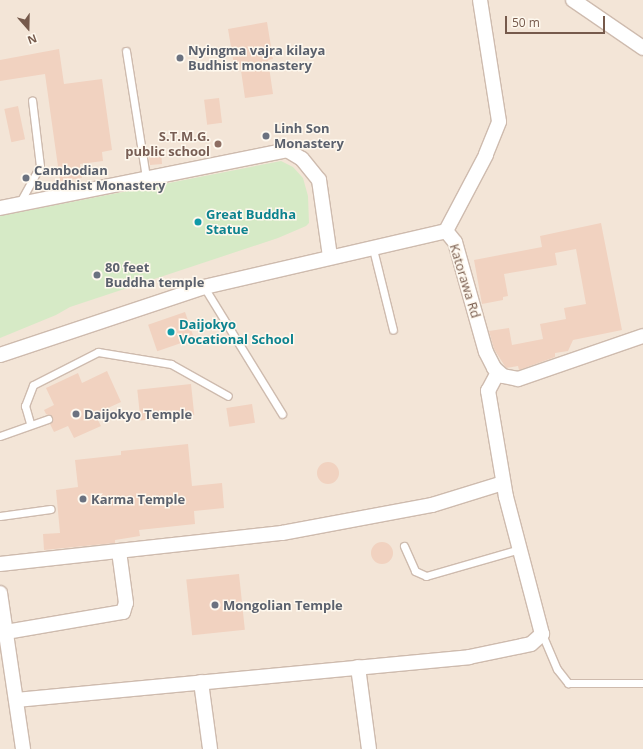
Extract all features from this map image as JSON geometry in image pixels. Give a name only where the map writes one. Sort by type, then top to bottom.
[{"type":"street","name":"Katorawa Rd","points":[[480,0],[483,32],[499,122],[486,155],[446,231],[454,242],[486,352],[498,372]]},
{"type":"street","points":[[573,0],[643,48]]},
{"type":"street","points":[[0,208],[146,177],[287,150],[302,159],[319,180],[330,256]]},
{"type":"street","points":[[0,355],[204,287],[330,256],[373,249],[446,231]]},
{"type":"street","points":[[16,700],[469,657],[531,644],[542,634],[504,483],[488,391],[498,372],[503,376],[518,379],[643,336]]},
{"type":"street","points":[[0,564],[282,533],[371,518],[432,505],[504,483]]},
{"type":"street","points":[[6,632],[123,612],[126,602],[119,551]]},
{"type":"street","points":[[0,595],[23,749]]},
{"type":"street","points":[[358,667],[369,749]]},
{"type":"street","points":[[201,682],[210,749]]},
{"type":"lane","points":[[126,51],[146,177]]},
{"type":"lane","points":[[19,204],[40,166],[32,100]]},
{"type":"lane","points":[[373,249],[393,330]]},
{"type":"lane","points":[[204,287],[282,414]]},
{"type":"lane","points":[[30,423],[24,406],[33,385],[98,352],[171,364],[228,396]]},
{"type":"lane","points":[[0,436],[30,423],[48,419]]},
{"type":"lane","points":[[0,516],[51,509]]},
{"type":"lane","points":[[404,546],[415,571],[426,576],[520,549]]},
{"type":"lane","points":[[542,634],[557,669],[568,683],[643,683]]},
{"type":"shaded area","points":[[0,0],[643,0],[643,749],[0,749]]},
{"type":"green space","points":[[281,161],[293,167],[303,178],[308,196],[309,223],[306,226],[278,238],[70,307],[56,315],[0,338],[0,216]]},
{"type":"building","points":[[267,22],[273,59],[268,60],[273,94],[245,98],[240,64],[234,65],[228,29]]},
{"type":"building","points":[[59,49],[64,84],[102,79],[112,150],[102,152],[103,161],[80,164],[82,178],[60,181],[45,74],[0,81],[0,60]]},
{"type":"building","points":[[219,98],[222,123],[207,125],[204,100]]},
{"type":"building","points":[[18,106],[25,139],[11,142],[4,109]]},
{"type":"building","points":[[161,151],[162,164],[150,165],[148,153]]},
{"type":"building","points":[[601,223],[622,330],[573,340],[568,351],[555,353],[555,357],[519,370],[518,366],[506,368],[494,349],[489,331],[509,328],[512,345],[543,339],[540,324],[566,319],[564,308],[586,304],[576,249],[555,253],[557,265],[504,274],[508,296],[503,297],[503,300],[482,304],[474,260],[542,247],[540,236]]},
{"type":"building","name":"Daijokyo Vocational School","points":[[185,312],[194,338],[157,351],[148,325]]},
{"type":"building","points":[[107,371],[121,402],[95,414],[101,426],[74,438],[68,426],[54,432],[50,424],[53,417],[46,414],[44,410],[54,405],[46,388],[78,373],[82,383]]},
{"type":"building","points":[[191,384],[194,415],[141,420],[137,390]]},
{"type":"building","points":[[252,404],[255,423],[229,427],[226,408]]},
{"type":"building","points":[[188,444],[192,486],[222,483],[224,508],[194,511],[195,524],[139,530],[140,536],[115,540],[115,543],[44,550],[43,534],[60,533],[56,490],[78,487],[75,460],[121,455],[121,451]]},
{"type":"building","points":[[328,462],[336,465],[339,473],[336,481],[328,484],[320,481],[317,473],[320,465]]},
{"type":"building","points":[[382,542],[390,545],[393,553],[390,561],[382,564],[374,561],[371,553],[374,545]]},
{"type":"building","name":"Mongolian Temple","points":[[239,574],[245,630],[192,635],[186,580]]},
{"type":"place","name":"Nyingma vajra kilaya Budhist monastery","points":[[180,58]]},
{"type":"place","name":"Linh Son Monastery","points":[[266,136]]},
{"type":"place","name":"S.T.M.G. public school","points":[[218,144]]},
{"type":"place","name":"Cambodian Buddhist Monastery","points":[[26,178]]},
{"type":"place","name":"Great Buddha Statue","points":[[198,222]]},
{"type":"place","name":"80 feet Buddha temple","points":[[97,275]]},
{"type":"place","name":"Daijokyo Vocational School","points":[[171,332]]},
{"type":"place","name":"Daijokyo Temple","points":[[76,414]]},
{"type":"place","name":"Karma Temple","points":[[83,499]]},
{"type":"place","name":"Mongolian Temple","points":[[215,605]]}]
